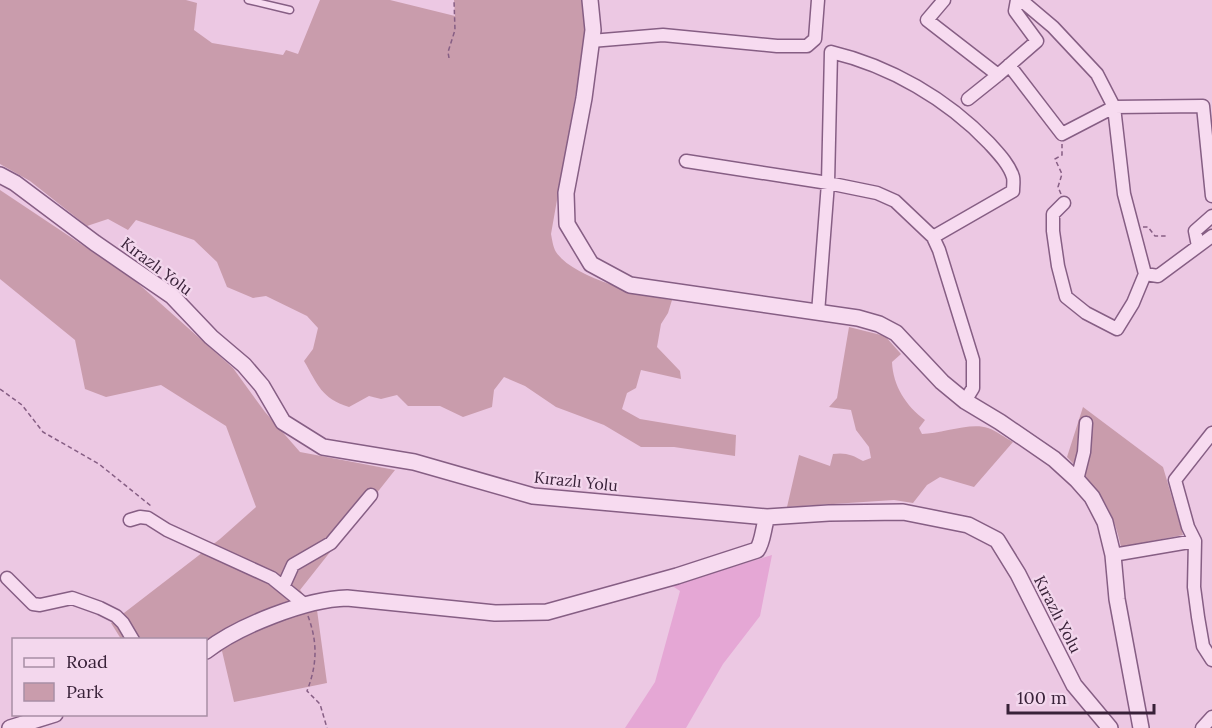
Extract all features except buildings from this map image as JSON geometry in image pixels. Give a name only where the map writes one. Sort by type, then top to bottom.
[{"type":"street","points":[[590,0],[593,30],[584,98],[566,193],[567,224],[591,264],[630,285],[858,318],[879,324],[896,333],[942,382],[964,400],[1054,459],[1092,497],[1105,522],[1113,555],[1117,599],[1141,728]]},
{"type":"street","points":[[591,41],[663,35],[777,46],[807,46],[816,39],[818,0]]},
{"type":"street","points":[[944,0],[927,20],[998,75]]},
{"type":"street","points":[[968,99],[1037,41],[1015,11],[1019,0],[1053,27],[1097,74],[1114,106],[1124,194],[1145,274],[1133,303],[1117,329],[1086,313],[1066,297],[1058,266],[1053,231],[1053,214],[1064,203]]},
{"type":"street","points":[[818,313],[828,183],[831,52],[876,66],[938,99],[975,128],[1001,156],[1013,178],[1013,191],[933,237]]},
{"type":"street","points":[[1009,65],[1062,134],[1114,106],[1203,106],[1212,196]]},
{"type":"street","points":[[686,161],[877,192],[895,201],[933,237],[939,250],[973,360],[973,388],[964,400]]},
{"type":"street","name":"Kırazlı Yolu","points":[[0,175],[15,183],[95,243],[172,296],[211,337],[244,365],[261,386],[283,422],[323,447],[414,462],[532,496],[767,517],[903,512],[968,525],[997,540],[1018,574],[1074,684],[1110,728]]},
{"type":"street","points":[[1198,246],[1195,231],[1212,216]]},
{"type":"street","points":[[1145,274],[1158,276],[1212,236]]},
{"type":"street","points":[[1077,480],[1084,452],[1086,423]]},
{"type":"street","points":[[1212,434],[1175,480],[1188,526],[1195,541],[1194,587],[1198,616],[1203,646],[1212,660]]},
{"type":"street","points":[[284,585],[293,565],[331,543],[371,495]]},
{"type":"street","points":[[207,650],[234,633],[304,604],[327,598],[495,613],[548,612],[677,576],[757,550],[761,545],[761,534],[767,517]]},
{"type":"street","points":[[130,519],[148,518],[174,533],[273,578],[304,604]]},
{"type":"street","points":[[1113,555],[1195,541]]},
{"type":"street","points":[[7,578],[33,604],[40,605],[72,598],[100,608],[116,616],[132,638]]},
{"type":"street","points":[[10,728],[49,716]]},
{"type":"street","points":[[1202,728],[1212,717]]},
{"type":"lane","points":[[248,0],[290,10]]},
{"type":"path","points":[[449,58],[448,52],[455,30],[454,0]]},
{"type":"path","points":[[1062,134],[1062,155],[1056,159],[1062,174],[1058,186],[1064,203]]},
{"type":"path","points":[[1133,229],[1148,227],[1155,236],[1168,236]]},
{"type":"path","points":[[0,389],[22,405],[42,432],[99,464],[152,508]]},
{"type":"path","points":[[304,604],[313,628],[317,651],[307,691],[320,704],[327,728]]},
{"type":"green space","points":[[0,0],[186,0],[197,3],[194,30],[212,43],[283,55],[286,50],[298,54],[320,0],[390,0],[455,16],[454,0],[584,0],[588,24],[551,234],[554,248],[565,261],[592,277],[609,284],[672,300],[661,324],[657,347],[680,371],[681,379],[641,370],[636,388],[627,393],[622,409],[640,419],[736,435],[735,456],[674,447],[641,447],[604,425],[556,407],[525,386],[504,377],[494,390],[492,407],[463,417],[440,406],[408,406],[397,395],[381,399],[369,396],[349,407],[332,399],[321,390],[304,361],[313,349],[318,328],[307,316],[266,296],[253,298],[227,287],[217,262],[194,240],[136,220],[128,230],[108,219],[87,226],[30,181],[0,164]]},
{"type":"green space","points":[[0,190],[132,278],[233,368],[265,412],[300,452],[395,470],[300,590],[317,610],[327,683],[234,702],[222,651],[207,659],[207,638],[120,638],[111,623],[220,539],[256,507],[226,426],[161,385],[106,397],[85,389],[75,340],[0,279]]},
{"type":"green space","points":[[849,327],[885,336],[901,354],[892,362],[895,379],[906,402],[925,420],[919,428],[922,434],[973,426],[991,429],[1013,442],[974,487],[940,477],[927,485],[913,503],[894,500],[787,507],[799,455],[830,466],[833,454],[841,453],[863,461],[871,458],[869,447],[856,430],[851,410],[829,407],[837,398]]},
{"type":"green space","points":[[1083,407],[1163,467],[1183,535],[1121,547],[1113,520],[1102,498],[1067,457]]},
{"type":"sand","points":[[772,555],[760,616],[723,664],[686,728],[625,728],[655,682],[680,591],[671,585]]}]
